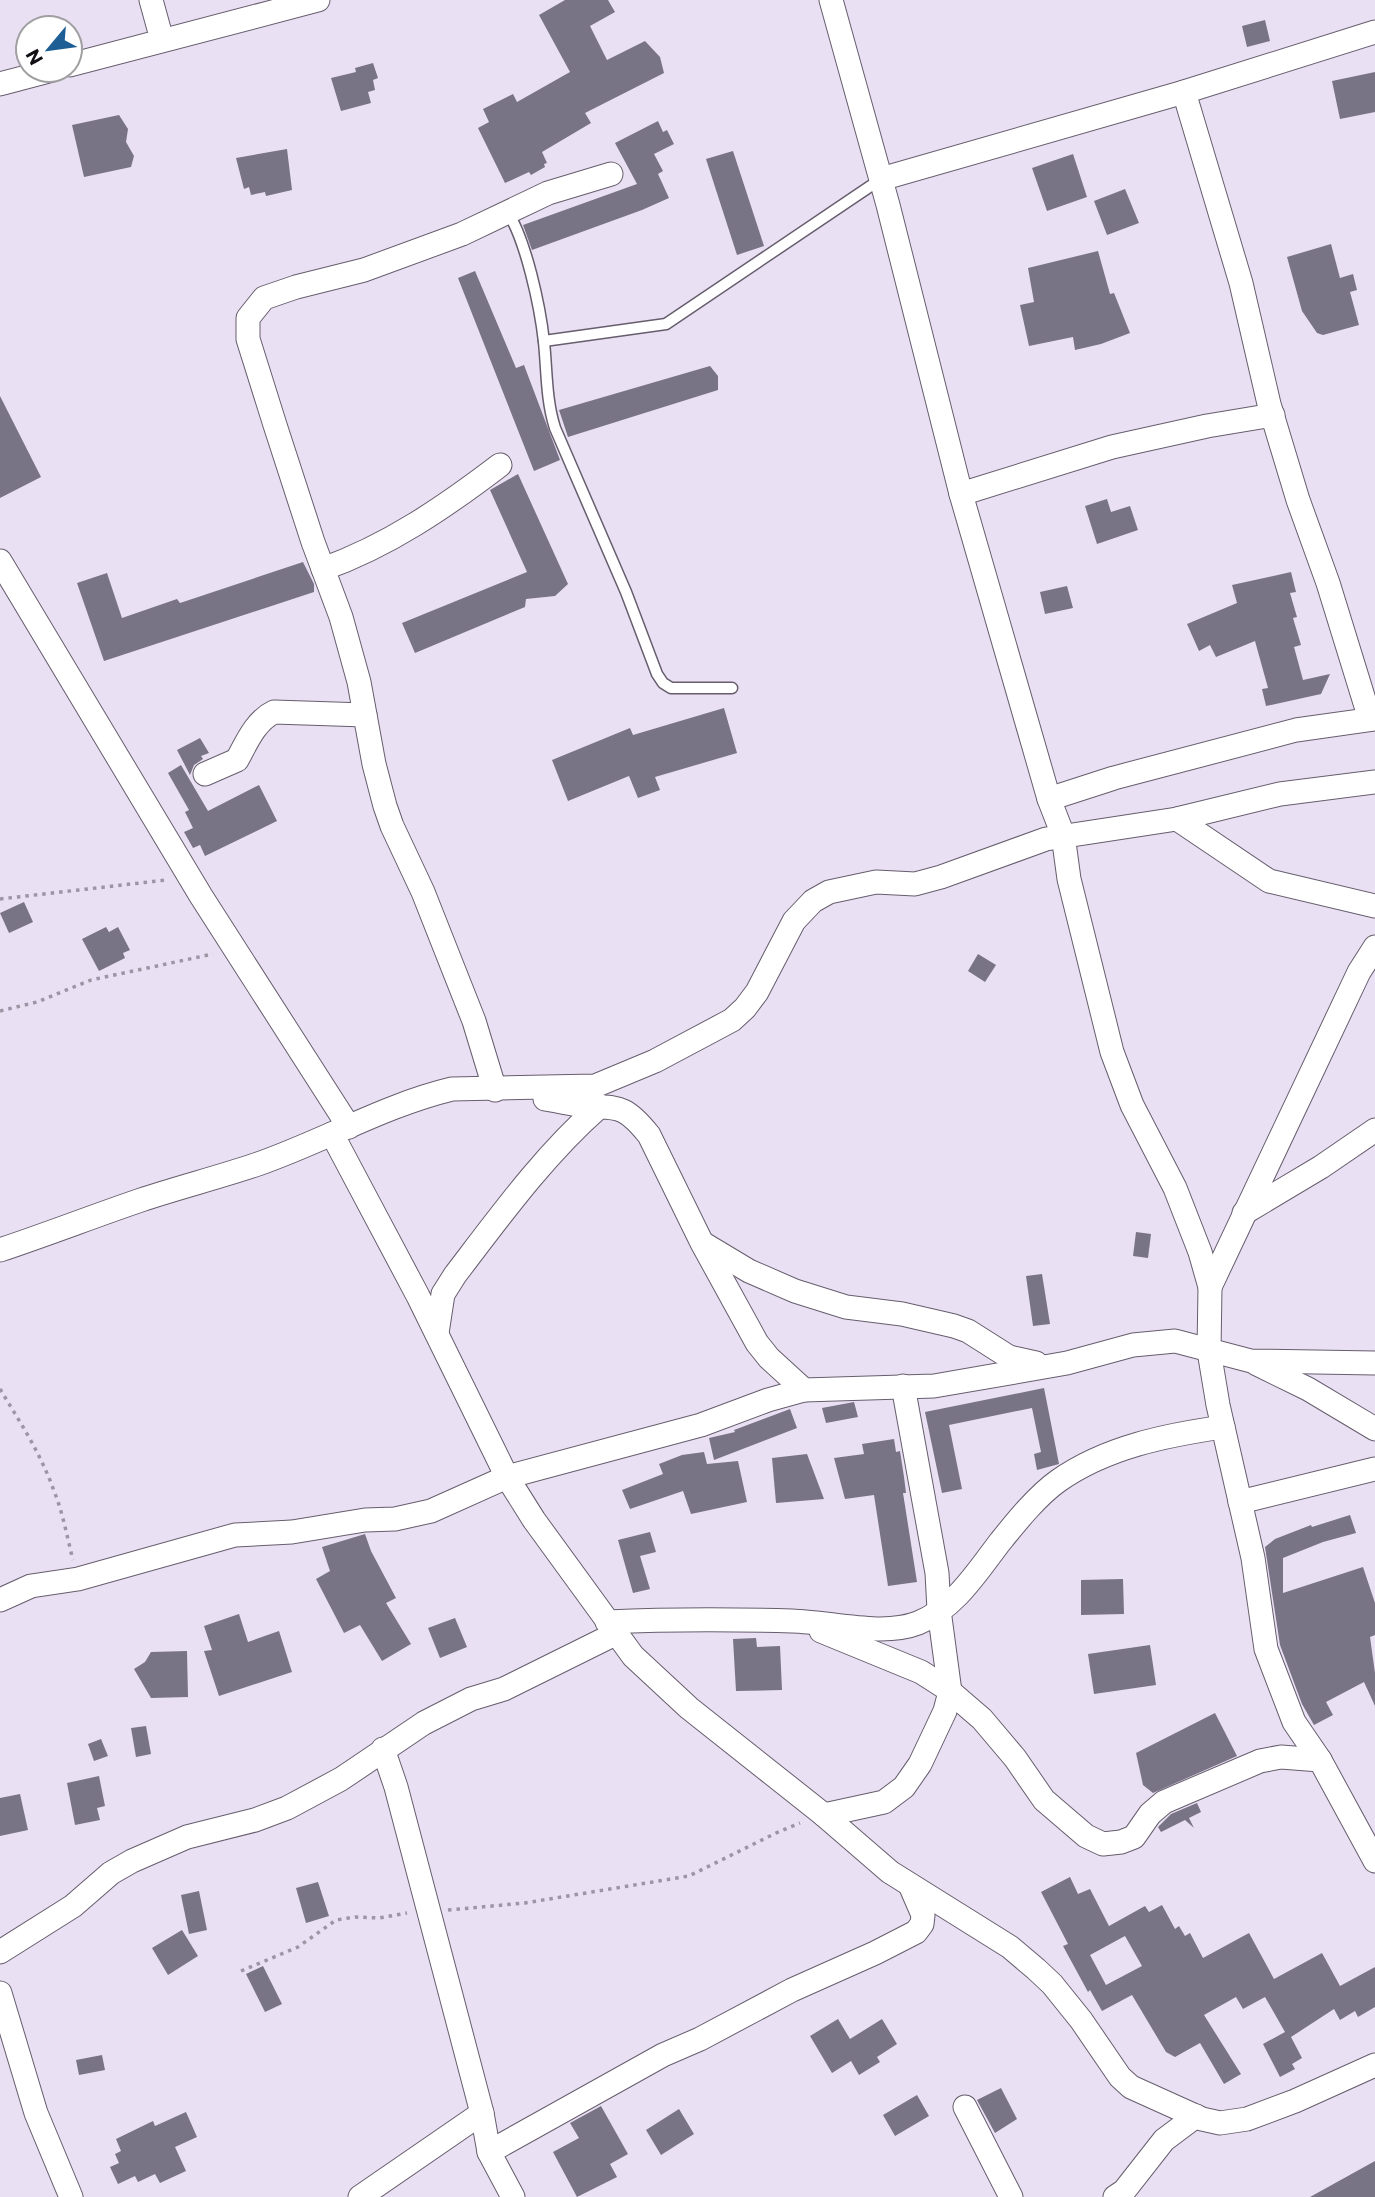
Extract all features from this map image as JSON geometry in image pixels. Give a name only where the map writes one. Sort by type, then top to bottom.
[{"type":"street","points":[[151,0],[162,40]]},
{"type":"street","points":[[84,61],[318,0]]},
{"type":"street","points":[[831,0],[881,179],[961,494],[1049,799],[1063,835],[1069,879],[1112,1052],[1132,1105],[1175,1188],[1200,1252],[1210,1287],[1209,1351],[1223,1427],[1253,1558],[1266,1649],[1294,1722],[1320,1760],[1375,1861]]},
{"type":"street","points":[[881,179],[1184,92],[1375,32]]},
{"type":"street","points":[[1049,799],[1114,778],[1296,730],[1372,719],[1328,583],[1297,500],[1241,283],[1184,92]]},
{"type":"street","points":[[497,1090],[474,1021],[424,892],[392,826],[374,764],[359,682],[341,617],[248,339],[248,318],[264,298],[296,287],[364,271],[462,234],[548,193],[611,174]]},
{"type":"street","points":[[961,494],[1112,447],[1273,415]]},
{"type":"street","points":[[323,569],[363,554],[391,539],[442,507],[500,465]]},
{"type":"street","points":[[0,561],[236,951],[341,1131],[507,1477],[534,1520],[634,1656],[689,1708],[824,1815],[890,1872],[1010,1947],[1036,1969],[1059,1993],[1120,2077],[1131,2087],[1196,2116],[1220,2123],[1247,2119],[1296,2101],[1375,2065]]},
{"type":"street","points":[[205,774],[237,760],[245,743],[265,718],[274,712],[365,715]]},
{"type":"street","points":[[0,1250],[141,1200],[258,1164],[437,1093],[452,1089],[595,1086],[655,1061],[732,1020],[757,992],[794,922],[813,901],[829,891],[876,882],[915,884],[1063,835],[1177,819],[1280,794],[1375,782]]},
{"type":"street","points":[[1177,819],[1269,881],[1375,906]]},
{"type":"street","points":[[1210,1287],[1359,972],[1375,947]]},
{"type":"street","points":[[497,1090],[579,1105],[614,1106],[638,1122],[649,1135],[702,1243],[757,1343],[769,1358],[804,1390]]},
{"type":"street","points":[[437,1333],[443,1294],[455,1275],[539,1167],[579,1124],[600,1106]]},
{"type":"street","points":[[1244,1213],[1321,1167],[1375,1130]]},
{"type":"street","points":[[702,1243],[749,1271],[794,1292],[846,1307],[902,1314],[954,1326],[968,1331],[1009,1357],[1050,1366]]},
{"type":"street","points":[[0,1600],[31,1586],[78,1579],[235,1535],[292,1532],[365,1520],[395,1519],[431,1511],[507,1477],[701,1424],[768,1399],[804,1390],[934,1386],[1050,1366],[1164,1340],[1251,1361],[1375,1363]]},
{"type":"street","points":[[1251,1361],[1308,1389],[1375,1429]]},
{"type":"street","points":[[824,1815],[884,1802],[904,1787],[920,1764],[945,1711],[950,1692],[927,1507],[903,1386]]},
{"type":"street","points":[[0,1952],[73,1906],[111,1873],[132,1861],[187,1837],[255,1820],[287,1808],[341,1779],[424,1723],[471,1699],[504,1689],[611,1628],[712,1618],[885,1629],[904,1628],[921,1622],[957,1597],[1002,1540],[1057,1482],[1080,1468],[1142,1442],[1223,1427]]},
{"type":"street","points":[[1240,1502],[1375,1469]]},
{"type":"street","points":[[791,1621],[846,1640],[921,1672],[950,1692],[982,1719],[1015,1758],[1044,1800],[1086,1836],[1103,1844],[1121,1842],[1134,1836],[1150,1814],[1164,1802],[1242,1768],[1280,1757],[1320,1760]]},
{"type":"street","points":[[383,1749],[396,1787],[482,2113],[489,2152],[513,2197]]},
{"type":"street","points":[[489,2152],[663,2055],[916,1932],[922,1924],[923,1915],[910,1885]]},
{"type":"street","points":[[1,1997],[36,2113],[71,2197]]},
{"type":"street","points":[[965,2106],[1011,2197]]},
{"type":"street","points":[[360,2197],[482,2113]]},
{"type":"street","points":[[1115,2197],[1124,2191],[1164,2140],[1196,2116]]},
{"type":"lane","points":[[544,341],[666,324],[881,179]]},
{"type":"lane","points":[[507,211],[517,227],[540,316],[548,406],[555,428],[626,592],[657,674],[663,683],[671,688],[732,688]]},
{"type":"path","points":[[0,899],[189,877]]},
{"type":"path","points":[[0,1011],[37,1002],[90,980],[193,957],[236,951]]},
{"type":"path","points":[[0,1389],[32,1441],[55,1492],[78,1579]]},
{"type":"path","points":[[242,1970],[298,1947],[336,1920],[526,1903],[689,1876],[776,1833],[824,1815]]},
{"type":"building","points":[[565,0],[608,0],[615,12],[590,26],[607,60],[645,41],[660,57],[664,73],[585,113],[591,123],[542,152],[547,163],[544,164],[545,167],[531,175],[529,172],[505,183],[478,128],[489,122],[483,109],[513,94],[517,102],[570,72],[539,15]]},
{"type":"building","points":[[1265,20],[1270,41],[1247,47],[1242,26]]},
{"type":"building","points":[[373,63],[378,78],[373,80],[375,90],[368,92],[371,103],[341,111],[331,78],[356,72],[355,68]]},
{"type":"building","points":[[1375,72],[1375,112],[1340,119],[1332,81]]},
{"type":"building","points":[[119,115],[128,129],[126,142],[134,156],[131,167],[84,177],[72,125]]},
{"type":"building","points":[[658,121],[663,132],[667,130],[674,144],[654,154],[663,171],[658,174],[669,198],[532,250],[523,225],[637,184],[615,143]]},
{"type":"building","points":[[287,149],[292,190],[266,196],[265,192],[251,195],[249,187],[244,189],[236,158]]},
{"type":"building","points":[[733,151],[764,246],[737,255],[706,159]]},
{"type":"building","points":[[1073,154],[1087,197],[1047,211],[1032,168]]},
{"type":"building","points":[[1125,189],[1139,223],[1107,235],[1094,201]]},
{"type":"building","points":[[1331,244],[1340,278],[1353,274],[1357,290],[1350,292],[1359,325],[1323,335],[1317,333],[1302,311],[1287,257]]},
{"type":"building","points":[[1098,251],[1110,294],[1114,293],[1130,333],[1075,350],[1073,337],[1029,346],[1020,305],[1034,302],[1028,268]]},
{"type":"building","points":[[475,271],[516,368],[524,365],[560,460],[534,471],[458,278]]},
{"type":"building","points":[[710,366],[718,376],[718,390],[568,437],[559,410]]},
{"type":"building","points":[[0,396],[41,477],[0,498]]},
{"type":"building","points":[[518,474],[568,584],[555,596],[526,599],[525,607],[415,653],[402,623],[527,572],[490,490]]},
{"type":"building","points":[[1107,499],[1111,512],[1130,506],[1138,530],[1097,544],[1085,506]]},
{"type":"building","points":[[303,562],[314,584],[314,592],[104,661],[77,583],[107,573],[122,618],[177,599],[180,603]]},
{"type":"building","points":[[1291,572],[1296,592],[1290,593],[1297,617],[1293,618],[1301,645],[1294,647],[1303,680],[1330,674],[1321,694],[1266,706],[1262,689],[1268,688],[1255,641],[1216,657],[1210,645],[1199,651],[1187,624],[1237,603],[1232,585]]},
{"type":"building","points":[[1067,586],[1073,608],[1045,614],[1040,592]]},
{"type":"building","points":[[724,708],[737,753],[655,777],[660,790],[638,798],[629,776],[568,801],[552,760],[630,728],[633,735]]},
{"type":"building","points":[[200,738],[209,753],[201,756],[203,759],[194,765],[190,775],[177,750]]},
{"type":"building","points":[[181,765],[208,811],[259,785],[277,821],[205,856],[200,845],[193,848],[184,832],[193,828],[185,812],[189,810],[168,773]]},
{"type":"building","points":[[24,902],[33,922],[9,933],[0,913]]},
{"type":"building","points":[[106,927],[109,932],[118,927],[130,950],[123,953],[125,958],[99,971],[82,939]]},
{"type":"building","points":[[978,954],[996,965],[985,982],[968,971]]},
{"type":"building","points":[[1136,1232],[1151,1234],[1148,1258],[1133,1256]]},
{"type":"building","points":[[1042,1274],[1050,1324],[1033,1326],[1026,1276]]},
{"type":"building","points":[[1044,1388],[1059,1464],[1037,1470],[1034,1454],[1041,1452],[1032,1408],[949,1425],[962,1489],[942,1493],[925,1412]]},
{"type":"building","points":[[854,1402],[858,1417],[826,1423],[822,1408]]},
{"type":"building","points":[[790,1409],[797,1428],[714,1460],[709,1438],[735,1432],[734,1430]]},
{"type":"building","points":[[894,1439],[896,1452],[900,1451],[906,1493],[903,1493],[917,1582],[888,1586],[874,1495],[845,1499],[834,1458],[864,1454],[862,1444]]},
{"type":"building","points":[[704,1452],[707,1464],[738,1461],[747,1502],[691,1514],[683,1491],[630,1509],[622,1490],[663,1474],[659,1464],[682,1455]]},
{"type":"building","points":[[807,1454],[824,1499],[776,1503],[772,1458]]},
{"type":"building","points":[[1350,1515],[1356,1533],[1323,1542],[1283,1558],[1283,1593],[1363,1567],[1375,1603],[1375,1635],[1370,1637],[1375,1673],[1375,1706],[1364,1682],[1326,1702],[1333,1715],[1314,1725],[1302,1704],[1280,1645],[1265,1547],[1275,1539],[1311,1525],[1312,1527]]},
{"type":"building","points":[[650,1532],[656,1552],[640,1556],[650,1589],[633,1593],[618,1540]]},
{"type":"building","points":[[365,1534],[396,1598],[386,1603],[411,1644],[382,1661],[360,1625],[344,1633],[316,1579],[330,1571],[322,1547]]},
{"type":"building","points":[[1123,1579],[1124,1614],[1081,1615],[1081,1580]]},
{"type":"building","points":[[239,1614],[248,1642],[279,1631],[292,1672],[219,1696],[204,1651],[212,1650],[204,1626]]},
{"type":"building","points":[[455,1618],[467,1647],[440,1658],[428,1628]]},
{"type":"building","points":[[756,1638],[757,1647],[780,1646],[782,1690],[736,1691],[733,1639]]},
{"type":"building","points":[[1150,1645],[1156,1685],[1094,1694],[1088,1654]]},
{"type":"building","points":[[187,1651],[188,1697],[151,1698],[134,1669],[145,1662],[151,1652]]},
{"type":"building","points":[[1215,1713],[1237,1756],[1153,1793],[1143,1785],[1136,1753]]},
{"type":"building","points":[[146,1726],[151,1754],[136,1757],[131,1728]]},
{"type":"building","points":[[101,1739],[108,1756],[94,1761],[88,1744]]},
{"type":"building","points":[[99,1776],[105,1806],[97,1808],[100,1820],[75,1825],[67,1783]]},
{"type":"building","points":[[20,1794],[28,1830],[0,1836],[0,1798]]},
{"type":"building","points":[[1197,1803],[1201,1812],[1189,1818],[1194,1828],[1185,1820],[1161,1832],[1158,1827],[1171,1814]]},
{"type":"building","points":[[1070,1877],[1078,1894],[1090,1889],[1109,1926],[1145,1906],[1149,1912],[1162,1905],[1175,1929],[1179,1926],[1185,1936],[1190,1933],[1203,1958],[1249,1933],[1274,1979],[1322,1953],[1340,1986],[1375,1967],[1375,2007],[1358,2017],[1355,2011],[1340,2020],[1334,2009],[1291,2037],[1302,2058],[1292,2064],[1295,2069],[1280,2077],[1263,2044],[1285,2032],[1265,1997],[1243,2009],[1236,1997],[1204,2015],[1241,2074],[1224,2084],[1200,2043],[1175,2057],[1166,2052],[1132,1995],[1102,2011],[1090,1990],[1088,1992],[1063,1946],[1068,1944],[1041,1892]],"holes":[[[1125,1936],[1142,1966],[1106,1985],[1090,1955]]]},
{"type":"building","points":[[318,1882],[329,1916],[306,1923],[296,1888]]},
{"type":"building","points":[[199,1891],[207,1930],[189,1934],[181,1895]]},
{"type":"building","points":[[182,1930],[198,1956],[168,1975],[152,1948]]},
{"type":"building","points":[[263,1966],[282,2004],[265,2012],[246,1974]]},
{"type":"building","points":[[838,2019],[850,2039],[882,2019],[897,2044],[877,2057],[880,2062],[859,2075],[851,2061],[832,2073],[810,2036]]},
{"type":"building","points":[[102,2055],[105,2070],[79,2075],[76,2060]]},
{"type":"building","points":[[1001,2088],[1017,2119],[995,2133],[977,2100]]},
{"type":"building","points":[[917,2095],[929,2116],[895,2136],[883,2115]]},
{"type":"building","points":[[601,2106],[628,2154],[610,2164],[617,2177],[577,2197],[553,2152],[579,2138],[570,2123]]},
{"type":"building","points":[[679,2109],[694,2134],[661,2155],[646,2130]]},
{"type":"building","points":[[186,2112],[197,2137],[175,2147],[186,2171],[160,2183],[155,2174],[138,2182],[135,2176],[118,2184],[110,2167],[119,2163],[115,2154],[121,2151],[116,2139],[153,2121],[155,2126]]},
{"type":"building","points":[[1375,2161],[1375,2197],[1310,2197]]}]
